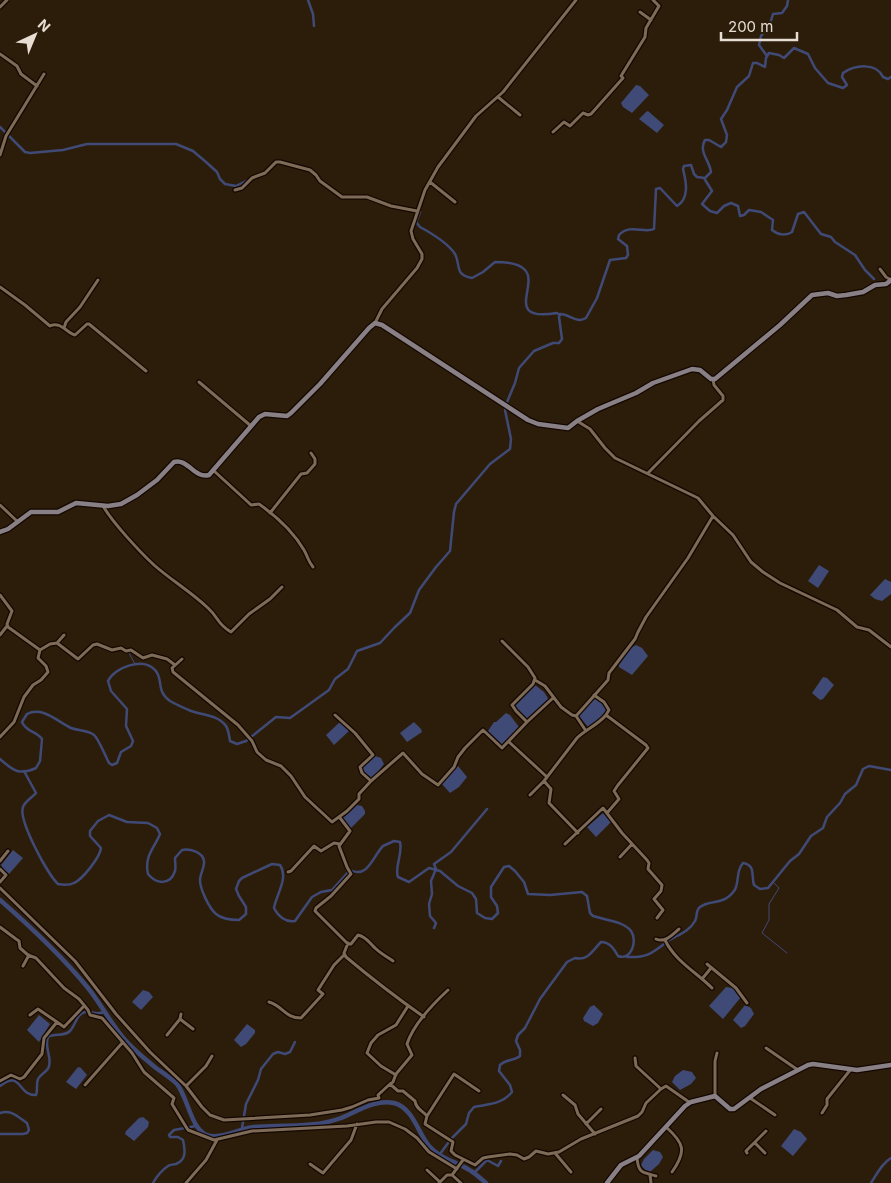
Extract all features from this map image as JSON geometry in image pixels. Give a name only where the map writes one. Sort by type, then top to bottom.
[{"type":"main road","points":[[0,532],[31,512],[58,512],[76,502],[103,506],[121,504],[137,495],[177,460],[202,476],[207,476],[259,417],[265,414],[287,416],[291,413],[375,323],[379,323],[528,420],[538,424],[566,429],[611,403],[636,393],[653,383],[692,369],[699,369],[713,380],[780,325],[812,295],[828,293],[837,296],[863,292],[875,285],[886,284],[891,280]]},
{"type":"main road","points":[[607,1183],[621,1165],[637,1158],[689,1102],[715,1096],[731,1110],[760,1089],[813,1064],[860,1070],[891,1066]]},
{"type":"street","points":[[0,7],[7,0]]},
{"type":"street","points":[[375,323],[382,309],[417,268],[422,259],[422,254],[411,234],[425,190],[453,146],[476,116],[498,97],[576,0]]},
{"type":"street","points":[[553,132],[564,122],[570,126],[583,113],[591,114],[623,78],[621,76],[645,37],[646,28],[659,6],[652,0]]},
{"type":"street","points":[[640,12],[651,20]]},
{"type":"street","points":[[0,54],[17,66],[21,74],[37,86]]},
{"type":"street","points":[[0,155],[6,136],[44,74]]},
{"type":"street","points":[[498,97],[520,115]]},
{"type":"street","points":[[235,190],[242,188],[252,178],[265,173],[276,162],[280,162],[310,170],[320,181],[342,197],[368,197],[391,206],[417,211]]},
{"type":"street","points":[[430,182],[455,202]]},
{"type":"street","points":[[880,269],[891,280]]},
{"type":"street","points":[[64,328],[66,322],[80,307],[98,280]]},
{"type":"street","points":[[0,287],[25,304],[50,326],[56,324],[75,336],[86,324],[90,324],[146,371]]},
{"type":"street","points":[[648,473],[699,421],[722,401],[723,396],[714,385],[713,380]]},
{"type":"street","points":[[199,382],[251,426]]},
{"type":"street","points":[[576,422],[590,429],[612,456],[701,500],[713,516],[728,529],[751,562],[763,572],[780,583],[837,610],[856,627],[870,630],[891,647]]},
{"type":"street","points":[[270,513],[301,474],[307,472],[315,464],[312,453]]},
{"type":"street","points":[[213,470],[248,503],[251,505],[259,504],[293,535],[305,551],[313,568]]},
{"type":"street","points":[[0,505],[18,522]]},
{"type":"street","points":[[103,506],[153,564],[199,599],[215,614],[219,624],[231,632],[249,614],[270,600],[282,587]]},
{"type":"street","points":[[576,716],[608,680],[609,673],[635,640],[646,617],[688,558],[713,516]]},
{"type":"street","points":[[0,595],[12,611],[8,626],[0,635]]},
{"type":"street","points":[[8,626],[40,650]]},
{"type":"street","points":[[0,737],[14,722],[24,697],[33,685],[48,672],[46,666],[38,658],[40,650],[50,644],[57,643],[64,635]]},
{"type":"street","points":[[502,641],[528,667],[535,680],[546,686],[561,707],[576,716],[586,731]]},
{"type":"street","points":[[57,643],[78,659],[95,644],[112,650],[121,648],[143,658],[152,655],[167,659],[175,666]]},
{"type":"street","points":[[182,659],[172,668],[173,672],[232,720],[248,736],[254,748],[262,757],[277,763],[291,776],[302,792],[328,820],[334,822],[359,799],[359,794],[371,781],[403,752],[422,774],[438,784],[454,767],[458,757],[465,748],[483,730],[502,748],[553,698]]},
{"type":"street","points":[[527,722],[512,705],[535,680]]},
{"type":"street","points":[[530,795],[544,781],[577,738],[595,726],[606,715],[609,710],[606,704],[594,695]]},
{"type":"street","points":[[335,715],[355,732],[372,755],[360,767],[362,773],[371,781]]},
{"type":"street","points":[[606,715],[648,748],[614,791],[618,799],[607,812]]},
{"type":"street","points":[[509,742],[547,777]]},
{"type":"street","points":[[544,781],[550,789],[549,803],[578,833]]},
{"type":"street","points":[[566,844],[603,808],[647,860],[649,863],[648,868],[662,885],[661,891],[654,898],[655,902],[663,910],[657,918]]},
{"type":"street","points":[[340,818],[350,832],[340,844]]},
{"type":"street","points":[[288,872],[314,846],[321,851],[334,842],[340,844]]},
{"type":"street","points":[[340,844],[350,871],[339,888],[315,911],[348,943]]},
{"type":"street","points":[[620,857],[632,844]]},
{"type":"street","points":[[0,861],[8,850]]},
{"type":"street","points":[[0,869],[6,875],[0,882]]},
{"type":"street","points":[[0,888],[61,946],[150,1052],[186,1086],[202,1107],[210,1115],[224,1120],[310,1115],[352,1108],[368,1100],[379,1098],[378,1095],[394,1082],[396,1075],[412,1055],[407,1041],[424,1017],[448,990]]},
{"type":"street","points":[[0,927],[18,940],[20,948],[28,955],[42,963],[62,986],[79,999],[88,1012],[102,1018],[132,1053],[144,1072],[174,1098],[172,1104],[188,1130],[206,1138],[217,1140],[252,1131],[376,1122],[398,1125],[417,1138],[429,1152],[458,1167]]},
{"type":"street","points":[[656,939],[660,941],[665,940],[679,929]]},
{"type":"street","points":[[348,943],[351,944],[358,935],[361,935],[393,961]]},
{"type":"street","points":[[665,940],[683,963],[712,988]]},
{"type":"street","points":[[270,1002],[288,1016],[302,1018],[323,994],[318,990],[334,965],[344,955],[348,943]]},
{"type":"street","points":[[23,966],[28,955]]},
{"type":"street","points":[[344,955],[395,998],[424,1017]]},
{"type":"street","points":[[707,964],[736,988],[747,1003]]},
{"type":"street","points":[[702,979],[711,968]]},
{"type":"street","points":[[30,1015],[38,1009],[64,1027],[84,1006]]},
{"type":"street","points":[[396,1075],[381,1066],[366,1053],[378,1035],[396,1025],[408,1006]]},
{"type":"street","points":[[166,1034],[180,1019],[181,1014]]},
{"type":"street","points":[[180,1019],[193,1029]]},
{"type":"street","points":[[0,1081],[6,1076],[13,1075],[20,1079],[33,1068],[42,1054],[46,1034],[50,1032],[57,1022]]},
{"type":"street","points":[[85,1086],[122,1042]]},
{"type":"street","points":[[766,1048],[798,1070]]},
{"type":"street","points":[[715,1096],[715,1061],[717,1053]]},
{"type":"street","points":[[186,1086],[206,1066],[212,1056]]},
{"type":"street","points":[[635,1058],[636,1066],[661,1089]]},
{"type":"street","points":[[822,1114],[828,1104],[827,1098],[851,1069]]},
{"type":"street","points":[[479,1091],[454,1074],[427,1116],[425,1124],[452,1141],[452,1152],[475,1165],[488,1156],[510,1154],[524,1159],[536,1151],[555,1153],[580,1139],[638,1116],[649,1100],[666,1086],[689,1102]]},
{"type":"street","points":[[390,1084],[414,1100],[418,1109],[427,1116]]},
{"type":"street","points":[[563,1095],[575,1105],[578,1114],[594,1134]]},
{"type":"street","points":[[750,1098],[775,1115]]},
{"type":"street","points":[[586,1124],[601,1110]]},
{"type":"street","points":[[310,1164],[323,1173],[351,1140],[357,1124]]},
{"type":"street","points":[[666,1127],[677,1136],[682,1147],[680,1162],[672,1172]]},
{"type":"street","points":[[747,1153],[746,1151],[766,1131]]},
{"type":"street","points":[[186,1183],[206,1160],[217,1140]]},
{"type":"street","points":[[755,1143],[765,1154]]},
{"type":"street","points":[[555,1153],[571,1172]]},
{"type":"street","points":[[637,1158],[640,1170],[643,1173],[656,1176]]},
{"type":"street","points":[[427,1170],[440,1183],[447,1175],[452,1175],[464,1160]]},
{"type":"street","points":[[452,1175],[461,1183]]},
{"type":"street","points":[[650,1175],[650,1183]]},
{"type":"water","points":[[636,85],[640,86],[649,95],[632,113],[623,107],[621,103]]},
{"type":"water","points":[[648,111],[664,125],[657,133],[639,119]]},
{"type":"water","points":[[819,565],[829,571],[818,588],[808,581]]},
{"type":"water","points":[[885,579],[891,582],[891,594],[882,601],[875,599],[870,595]]},
{"type":"water","points":[[636,645],[642,648],[648,656],[632,675],[619,667],[619,665],[631,648]]},
{"type":"water","points":[[823,677],[827,678],[834,685],[823,699],[820,700],[812,693]]},
{"type":"water","points":[[535,685],[544,692],[549,700],[527,719],[514,707]]},
{"type":"water","points":[[594,698],[602,702],[607,710],[594,725],[588,727],[579,716]]},
{"type":"water","points":[[506,713],[510,715],[519,727],[502,745],[488,731],[494,722]]},
{"type":"water","points":[[340,722],[349,731],[334,745],[326,735]]},
{"type":"water","points":[[414,722],[422,732],[407,742],[400,733]]},
{"type":"water","points":[[375,756],[381,758],[384,764],[373,778],[370,778],[362,768]]},
{"type":"water","points":[[458,766],[467,777],[459,787],[450,793],[442,784]]},
{"type":"water","points":[[357,805],[362,806],[365,814],[350,829],[342,819]]},
{"type":"water","points":[[603,813],[611,822],[596,837],[587,827]]},
{"type":"water","points":[[13,850],[23,858],[9,874],[1,865]]},
{"type":"water","points":[[726,987],[733,988],[741,997],[723,1019],[709,1006]]},
{"type":"water","points":[[143,990],[149,992],[153,997],[141,1010],[132,1002]]},
{"type":"water","points":[[594,1005],[603,1014],[598,1023],[593,1026],[584,1021],[583,1018],[590,1007]]},
{"type":"water","points":[[745,1005],[751,1008],[754,1014],[745,1026],[741,1028],[733,1020]]},
{"type":"water","points":[[39,1015],[50,1024],[39,1042],[27,1030]]},
{"type":"water","points":[[247,1024],[255,1030],[255,1033],[241,1047],[234,1040]]},
{"type":"water","points":[[78,1067],[87,1075],[76,1089],[66,1082]]},
{"type":"water","points":[[683,1070],[692,1072],[696,1078],[691,1084],[680,1090],[672,1082],[675,1076]]},
{"type":"water","points":[[143,1117],[149,1122],[148,1127],[134,1141],[125,1134],[126,1131],[139,1118]]},
{"type":"water","points":[[794,1129],[801,1132],[807,1139],[793,1156],[781,1146]]},
{"type":"water","points":[[653,1150],[660,1152],[663,1157],[659,1164],[650,1172],[641,1165]]},
{"type":"waterway","points":[[308,0],[313,14],[314,26]]},
{"type":"waterway","points":[[767,56],[759,45],[761,36],[770,24],[773,14],[782,13],[787,6],[788,0]]},
{"type":"waterway","points":[[0,759],[16,771],[25,772],[36,768],[40,761],[42,739],[26,728],[22,722],[27,714],[39,712],[45,713],[71,728],[92,733],[98,740],[109,763],[112,765],[117,763],[121,752],[131,746],[133,741],[126,726],[127,709],[111,691],[108,681],[117,672],[130,665],[144,664],[150,666],[158,673],[161,689],[165,697],[191,711],[223,722],[227,728],[230,741],[237,744],[246,741],[276,717],[290,718],[329,690],[335,679],[348,669],[357,651],[380,643],[410,613],[419,590],[450,551],[456,504],[490,464],[510,449],[511,439],[505,410],[519,368],[534,351],[553,343],[559,343],[562,339],[560,314],[579,320],[586,318],[597,298],[610,260],[626,258],[628,255],[627,246],[618,239],[619,235],[632,229],[654,229],[656,189],[660,188],[677,206],[684,199],[686,189],[684,166],[691,165],[697,177],[705,178],[711,172],[703,144],[705,140],[709,140],[721,147],[726,142],[727,135],[721,119],[737,87],[749,76],[753,63],[765,67],[766,58],[769,53],[784,58],[794,48],[808,54],[815,68],[828,83],[843,88],[847,85],[842,77],[843,73],[853,68],[870,67],[880,72],[883,77],[888,79],[891,77]]},
{"type":"waterway","points":[[0,127],[25,152],[30,153],[63,150],[87,144],[176,144],[193,151],[217,172],[225,184],[236,186],[248,180]]},
{"type":"waterway","points":[[704,178],[712,191],[702,204],[710,211],[717,213],[724,206],[731,203],[738,206],[740,216],[749,210],[761,212],[773,220],[772,230],[782,234],[792,232],[798,214],[804,212],[821,234],[831,237],[835,242],[855,255],[874,279]]},
{"type":"waterway","points":[[420,212],[416,222],[452,250],[457,258],[460,272],[463,275],[472,278],[495,262],[515,264],[525,270],[528,277],[526,301],[527,307],[531,312],[541,314],[557,313],[560,315]]},
{"type":"waterway","points":[[129,653],[135,664]]},
{"type":"waterway","points":[[627,957],[640,957],[654,952],[690,928],[695,921],[700,907],[708,903],[721,901],[730,896],[736,888],[739,870],[743,863],[750,866],[754,885],[760,889],[768,888],[790,861],[799,854],[811,836],[823,828],[827,817],[840,803],[845,794],[856,785],[863,769],[869,766],[891,770]]},
{"type":"waterway","points":[[24,771],[36,793],[23,807],[25,823],[41,859],[58,884],[66,885],[78,881],[98,857],[101,848],[90,836],[90,831],[98,821],[109,815],[127,822],[148,823],[157,828],[160,834],[147,862],[148,874],[155,880],[163,882],[173,876],[175,858],[182,850],[192,850],[201,855],[204,861],[200,880],[203,893],[213,911],[218,916],[227,919],[239,920],[246,914],[246,907],[236,889],[242,878],[272,864],[280,865],[283,881],[274,908],[283,918],[288,921],[295,921],[312,897],[321,892],[332,890],[350,870],[356,872],[366,869],[379,850],[394,841],[400,842],[401,847],[397,869],[398,877],[409,882],[429,868],[440,871],[458,886],[472,893],[476,899],[477,913],[485,918],[492,919],[498,913],[497,906],[491,897],[491,887],[504,867],[509,866],[524,882],[528,894],[550,895],[582,892],[587,896],[590,913],[593,916],[619,923],[628,928],[634,940],[632,949],[626,956],[618,956],[613,948],[601,942],[587,957],[575,958],[567,962],[540,999],[525,1028],[518,1035],[516,1041],[520,1050],[520,1056],[500,1065],[499,1071],[510,1085],[512,1092],[499,1102],[474,1107],[469,1113],[466,1124],[451,1139],[440,1154]]},
{"type":"waterway","points":[[434,928],[436,923],[430,916],[429,904],[432,894],[431,881],[436,869],[434,864],[451,852],[487,809]]},
{"type":"waterway","points":[[773,882],[779,888],[769,904],[769,920],[762,933],[787,953]]},
{"type":"waterway","points":[[0,900],[46,942],[78,976],[128,1044],[177,1084],[193,1120],[202,1132],[207,1135],[224,1135],[254,1127],[320,1123],[341,1118],[373,1104],[394,1103],[401,1106],[411,1115],[425,1141],[433,1150],[471,1171],[486,1183]]},
{"type":"waterway","points":[[0,1086],[12,1080],[25,1092],[36,1095],[38,1079],[47,1070],[50,1063],[47,1044],[48,1037],[68,1033],[82,1013],[104,1012]]},
{"type":"waterway","points":[[242,1128],[246,1104],[258,1080],[261,1069],[273,1054],[290,1052],[295,1042]]},
{"type":"waterway","points":[[0,1113],[8,1112],[14,1114],[27,1123],[29,1130],[23,1134],[0,1134]]},
{"type":"waterway","points":[[153,1183],[164,1169],[180,1162],[184,1157],[183,1140],[178,1137],[170,1137],[169,1135],[174,1130],[196,1126]]},
{"type":"waterway","points":[[871,1183],[882,1166],[891,1158]]},
{"type":"waterway","points":[[474,1173],[487,1160],[498,1166],[501,1161]]}]
